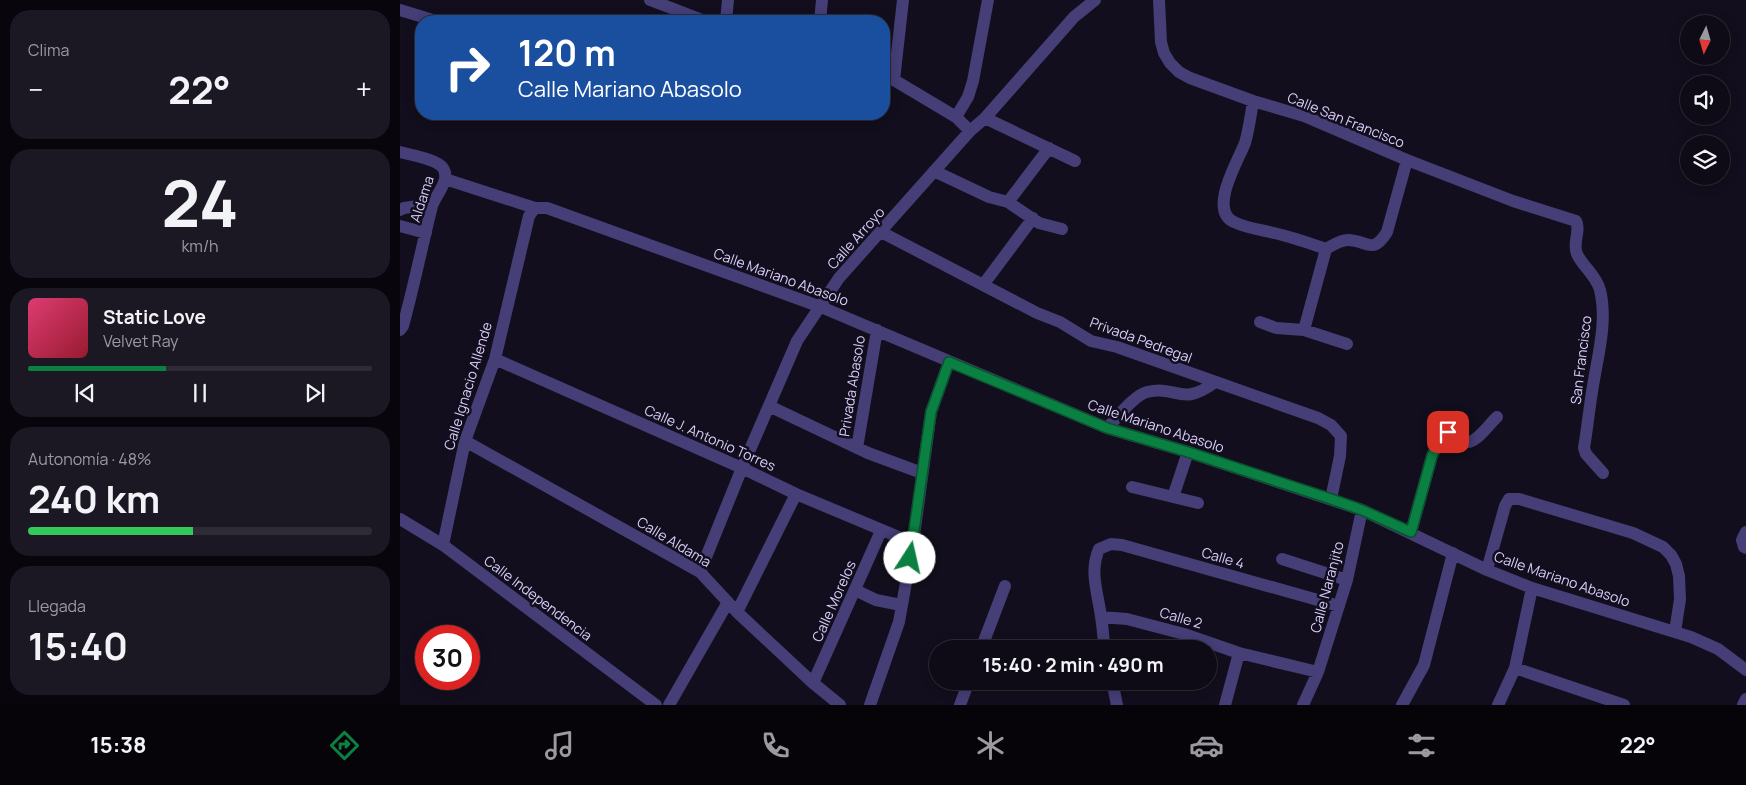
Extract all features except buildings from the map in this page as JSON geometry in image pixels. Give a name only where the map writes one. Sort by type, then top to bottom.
[{"type":"street","points":[[650,0],[689,15]]},
{"type":"street","points":[[727,15],[728,0]]},
{"type":"street","points":[[821,15],[822,0]]},
{"type":"street","points":[[890,72],[903,0]]},
{"type":"street","points":[[956,117],[968,97],[973,81],[988,0]]},
{"type":"street","name":"Calle Arroyo","points":[[700,572],[742,468],[797,341],[839,278],[1074,17],[1095,0]]},
{"type":"street","name":"Calle San Francisco","points":[[1158,0],[1161,42],[1170,64],[1190,78],[1252,101],[1304,116],[1407,160],[1513,201],[1576,221]]},
{"type":"street","points":[[400,10],[416,15]]},
{"type":"street","points":[[890,79],[956,117],[970,131]]},
{"type":"street","points":[[1252,101],[1251,118],[1245,142],[1225,190],[1223,203],[1224,213],[1232,222],[1242,226],[1294,238],[1326,249],[1346,240],[1368,246],[1376,244],[1382,239],[1389,224],[1407,160]]},
{"type":"street","points":[[985,118],[1075,160]]},
{"type":"street","points":[[1008,202],[1049,148]]},
{"type":"street","name":"Aldama","points":[[400,330],[404,326],[406,295],[426,233],[433,204],[445,180],[442,166],[436,162],[405,154]]},
{"type":"street","points":[[934,171],[989,197],[1008,202],[1039,223],[1062,229]]},
{"type":"street","name":"Calle Mariano Abasolo","points":[[445,180],[535,208],[547,208],[821,307],[1107,428],[1188,452],[1362,510],[1487,570],[1532,588],[1691,637],[1718,649],[1742,667]]},
{"type":"street","points":[[400,210],[433,204]]},
{"type":"street","name":"Calle Ignacio Allende","points":[[443,545],[465,441],[495,359],[530,216],[535,208]]},
{"type":"street","points":[[983,286],[1034,218]]},
{"type":"street","name":"San Francisco","points":[[1576,221],[1578,227],[1576,238],[1577,254],[1600,288],[1602,309],[1601,340],[1584,448],[1586,454],[1602,473]]},
{"type":"street","points":[[400,226],[426,233]]},
{"type":"street","name":"Privada Pedregal","points":[[881,232],[983,286],[1037,313],[1060,322],[1091,341],[1117,347],[1214,383],[1318,418],[1331,426],[1341,436],[1340,456],[1331,499]]},
{"type":"street","points":[[1304,330],[1326,249]]},
{"type":"street","points":[[1260,322],[1276,328],[1304,330],[1346,344]]},
{"type":"street","name":"Privada Abasolo","points":[[857,448],[877,330]]},
{"type":"street","name":"Calle J. Antonio Torres","points":[[495,359],[742,468],[796,494],[913,543]]},
{"type":"street","points":[[870,705],[895,636],[913,543],[931,412],[949,362]]},
{"type":"street","points":[[1107,428],[1139,396],[1147,392],[1169,392],[1187,396],[1204,390],[1214,383]]},
{"type":"street","points":[[769,406],[857,448],[922,474]]},
{"type":"street","points":[[1411,532],[1432,456],[1443,433],[1448,432],[1464,441],[1470,442],[1476,439],[1497,417]]},
{"type":"street","name":"Calle Aldama","points":[[465,441],[700,572],[733,607],[840,705]]},
{"type":"street","points":[[1173,497],[1188,452]]},
{"type":"street","points":[[1132,487],[1198,503]]},
{"type":"street","points":[[669,705],[733,607],[796,494]]},
{"type":"street","points":[[1487,570],[1505,506],[1510,499],[1519,499],[1633,533],[1663,547],[1676,564],[1680,599],[1674,632]]},
{"type":"street","name":"Calle Naranjito","points":[[1303,705],[1318,672],[1347,580],[1362,510]]},
{"type":"street","name":"Calle Independencia","points":[[400,519],[443,545],[656,705]]},
{"type":"street","name":"Calle Morelos","points":[[814,683],[881,531]]},
{"type":"street","points":[[1746,532],[1742,540],[1746,548]]},
{"type":"street","name":"Calle 4","points":[[1101,617],[1094,579],[1096,557],[1099,550],[1111,544],[1122,545],[1338,606]]},
{"type":"street","points":[[1402,705],[1424,665],[1453,553]]},
{"type":"street","points":[[1282,559],[1347,580]]},
{"type":"street","points":[[984,640],[1005,586]]},
{"type":"street","points":[[1498,705],[1514,668],[1532,588]]},
{"type":"street","points":[[855,590],[876,600],[901,605]]},
{"type":"street","points":[[1101,617],[1104,640]]},
{"type":"street","name":"Calle 2","points":[[1101,617],[1127,619],[1184,634],[1239,653],[1318,672]]},
{"type":"street","points":[[1225,705],[1239,653]]},
{"type":"street","points":[[1514,668],[1624,705]]},
{"type":"street","points":[[960,705],[966,690]]},
{"type":"street","points":[[1114,690],[1117,705]]},
{"type":"street","points":[[1743,705],[1746,699]]},
{"type":"route","points":[[910,558],[931,412],[949,362],[1107,428],[1188,452],[1331,499],[1362,510],[1411,532],[1432,456],[1443,433],[1448,432]]}]
